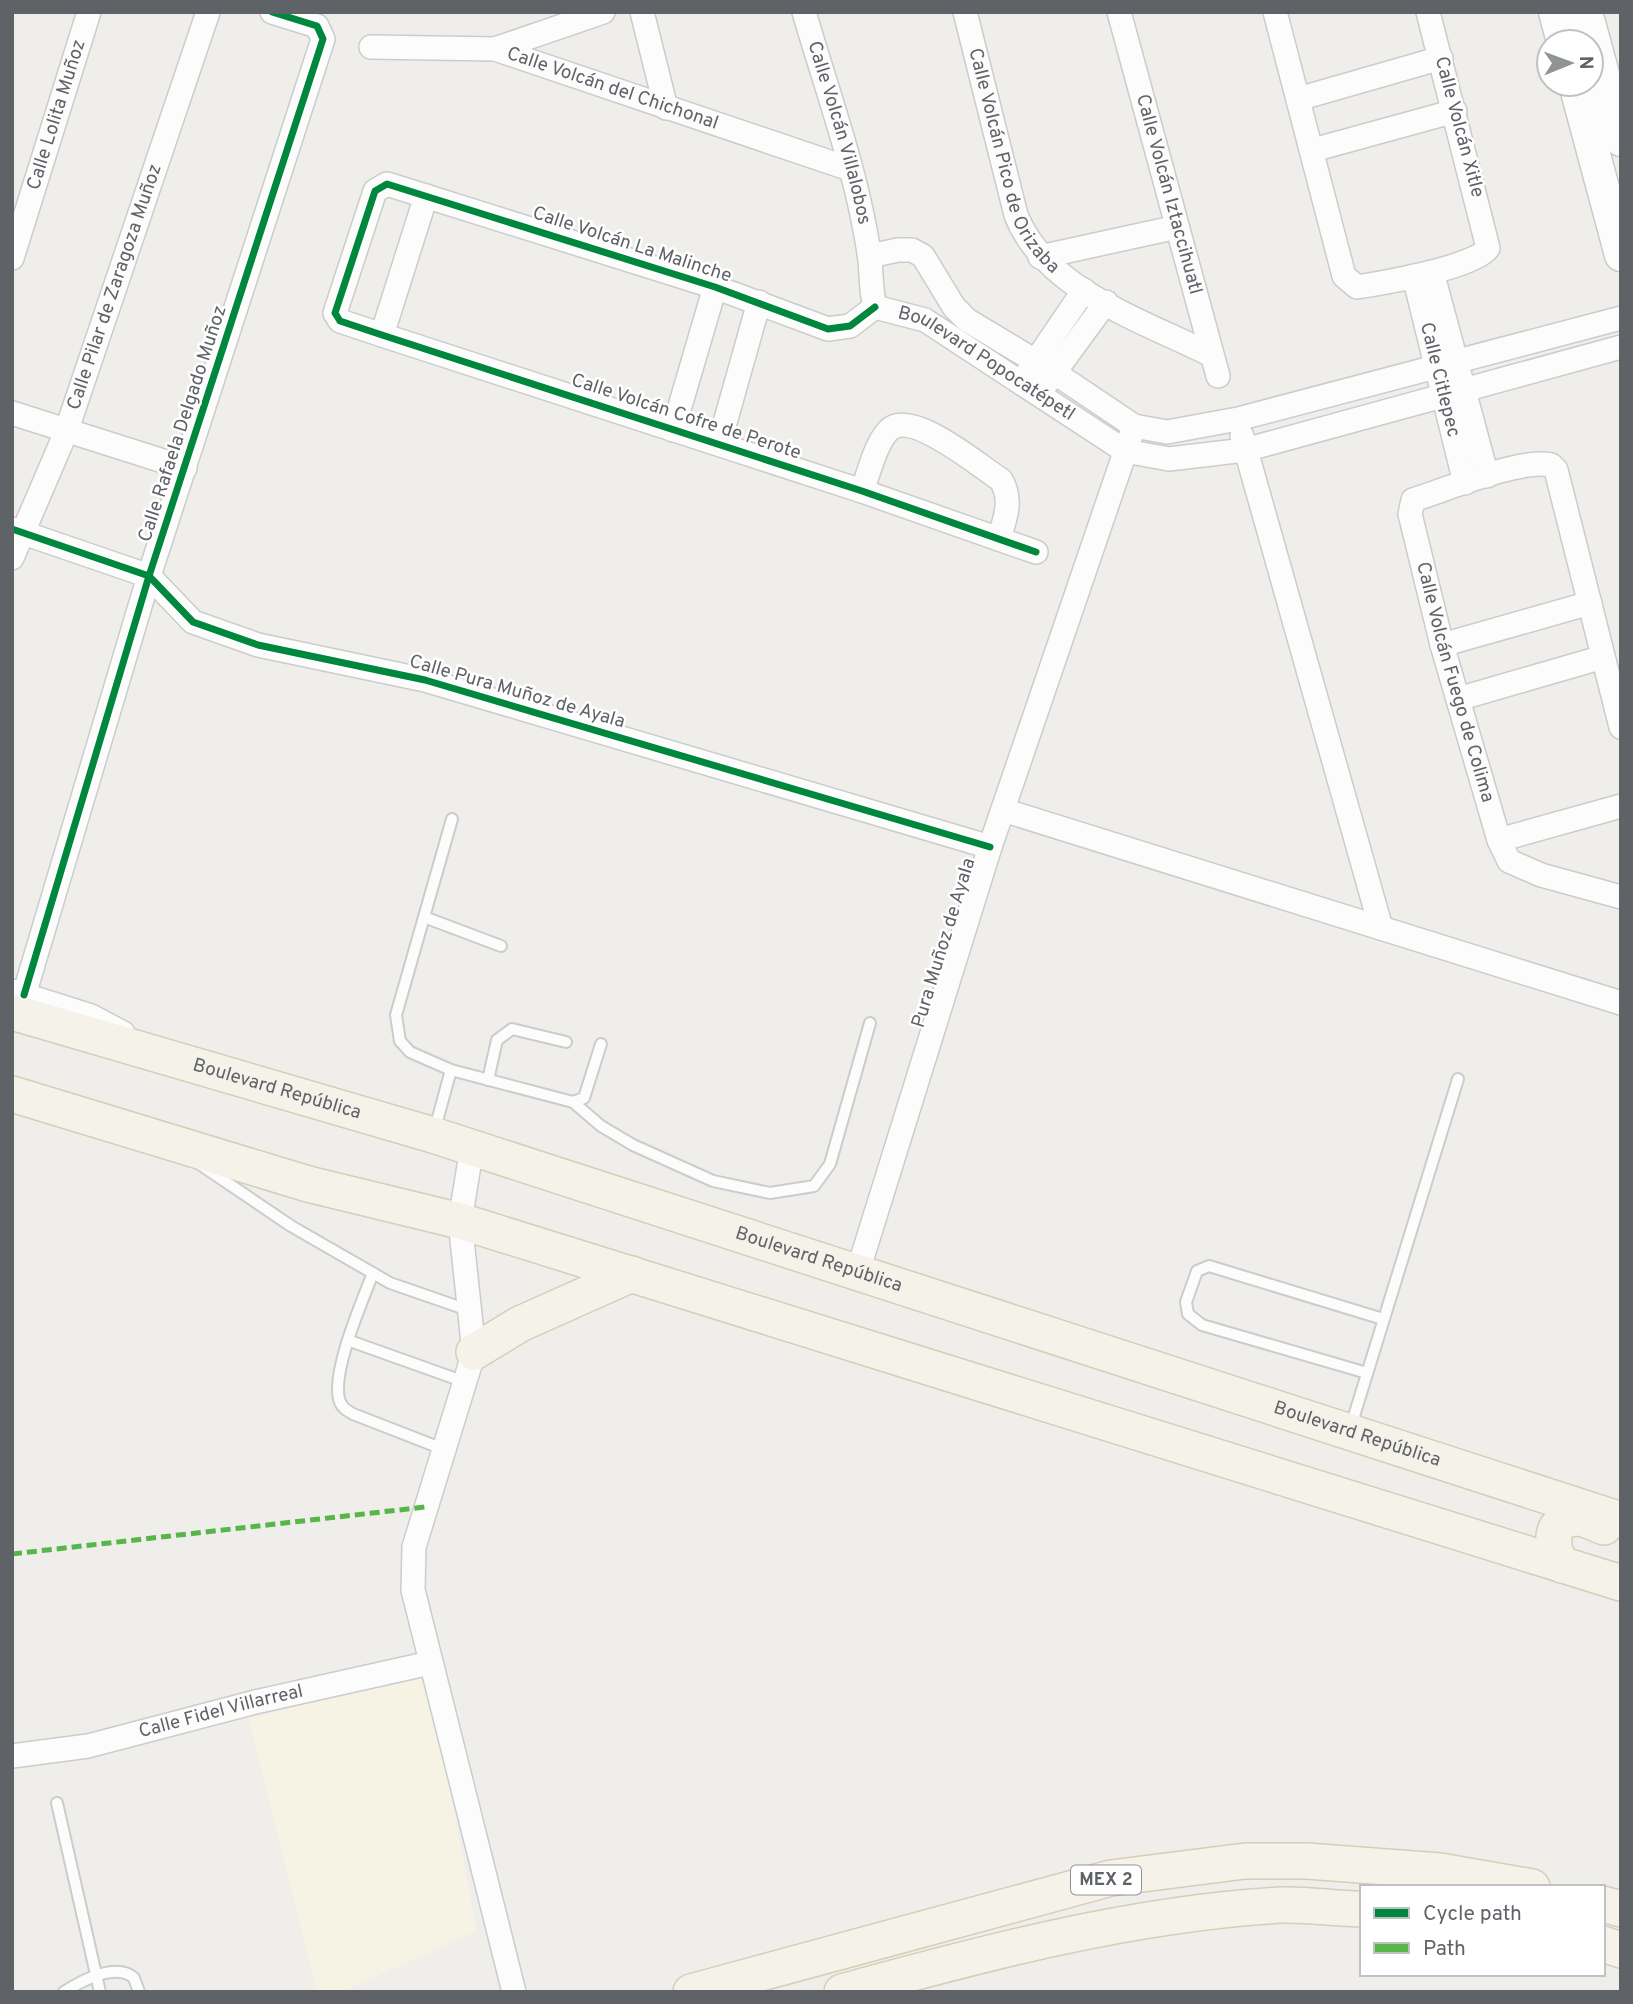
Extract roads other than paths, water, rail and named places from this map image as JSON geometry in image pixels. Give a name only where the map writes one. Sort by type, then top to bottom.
[{"type":"main road","points":[[1586,12],[1621,140]]},
{"type":"main road","points":[[1579,98],[1621,255]]},
{"type":"main road","name":"Boulevard República","points":[[16,999],[141,1051],[472,1147],[1621,1520]]},
{"type":"main road","points":[[12,1094],[308,1184],[460,1221],[1621,1583]]},
{"type":"main road","points":[[469,1367],[520,1324],[632,1274]]},
{"type":"main road","points":[[1562,1564],[1555,1554],[1552,1542],[1556,1528],[1564,1521],[1578,1518],[1621,1532]]},
{"type":"main road","name":"MEX 2","points":[[691,1992],[1111,1878],[1186,1868],[1245,1861],[1346,1864],[1440,1871],[1520,1885]]},
{"type":"main road","name":"MEX 2","points":[[842,1992],[1067,1936],[1148,1922],[1284,1905],[1360,1909]]},
{"type":"street","name":"Calle Lolita Muñoz","points":[[12,257],[89,12]]},
{"type":"street","name":"Calle Pilar de Zaragoza Muñoz","points":[[12,558],[17,531],[66,432],[208,12]]},
{"type":"street","name":"Calle Rafaela Delgado Muñoz","points":[[16,999],[149,576],[323,39],[317,26],[272,12]]},
{"type":"street","points":[[495,49],[603,12]]},
{"type":"street","points":[[642,12],[666,108]]},
{"type":"street","name":"Calle Volcán Villalobos","points":[[804,12],[850,169],[870,256]]},
{"type":"street","name":"Calle Volcán Pico de Orizaba","points":[[965,12],[1016,215],[1025,237],[1041,257],[1084,290],[1215,365]]},
{"type":"street","name":"Calle Volcán Iztaccihuatl","points":[[1119,12],[1215,365]]},
{"type":"street","points":[[1275,12],[1344,276],[1357,287],[1423,274]]},
{"type":"street","name":"Calle Volcán Xitle","points":[[1423,274],[1485,254],[1489,243],[1428,12]]},
{"type":"street","name":"Calle Volcán del Chichonal","points":[[371,47],[495,49],[850,169]]},
{"type":"street","points":[[1298,99],[1441,58]]},
{"type":"street","points":[[1313,150],[1455,111]]},
{"type":"street","name":"Calle Volcán La Malinche","points":[[335,306],[375,191],[382,185],[394,185],[715,287],[828,328],[849,326],[874,307]]},
{"type":"street","points":[[382,335],[426,196]]},
{"type":"street","points":[[1041,257],[1177,226]]},
{"type":"street","name":"Boulevard Popocatépetl","points":[[1621,318],[1238,419],[1167,432],[1134,426],[967,320],[954,307],[923,256],[912,250],[870,256],[869,272],[874,307],[925,320],[1125,451],[1184,460],[1245,450],[1621,347]]},
{"type":"street","name":"Calle Citlepec","points":[[1423,274],[1453,391],[1487,476]]},
{"type":"street","points":[[673,430],[715,287]]},
{"type":"street","name":"Calle Volcán Pico de Orizaba","points":[[1046,368],[1084,290]]},
{"type":"street","points":[[719,444],[759,302]]},
{"type":"street","points":[[1030,388],[1106,302]]},
{"type":"street","name":"Calle Volcán Cofre de Perote","points":[[335,306],[335,313],[341,321],[862,491],[1036,552]]},
{"type":"street","name":"Calle Citlepec","points":[[1453,391],[1465,483]]},
{"type":"street","points":[[12,413],[184,468]]},
{"type":"street","points":[[1238,419],[1381,928]]},
{"type":"street","points":[[862,491],[885,433],[894,425],[908,424],[924,429],[1001,480],[1009,504],[999,539]]},
{"type":"street","name":"Pura Muñoz de Ayala","points":[[858,1273],[990,846],[1134,426]]},
{"type":"street","points":[[1465,483],[1536,464],[1551,465],[1556,470],[1621,727]]},
{"type":"street","name":"Calle Volcán Fuego de Colima","points":[[1465,483],[1413,500],[1410,514],[1442,645],[1499,840],[1509,861],[1541,875],[1621,898]]},
{"type":"street","name":"Calle Pura Muñoz de Ayala","points":[[17,531],[149,576],[193,622],[258,645],[425,680],[990,846]]},
{"type":"street","points":[[1442,645],[1590,603]]},
{"type":"street","points":[[1458,699],[1603,657]]},
{"type":"street","points":[[1499,840],[1621,806]]},
{"type":"street","points":[[1003,810],[1621,1003]]},
{"type":"street","points":[[472,1147],[460,1221],[468,1310],[469,1367],[414,1547],[413,1590],[514,1992]]},
{"type":"street","name":"Calle Fidel Villarreal","points":[[12,1756],[88,1746],[255,1702],[430,1663]]},
{"type":"lane","points":[[452,819],[401,996],[396,1028],[400,1041],[410,1052],[451,1070],[573,1102],[601,1126],[633,1146],[713,1181],[769,1194],[814,1186],[830,1164],[870,1023]]},
{"type":"lane","points":[[424,917],[501,946]]},
{"type":"lane","points":[[488,1080],[497,1040],[512,1029],[566,1042]]},
{"type":"lane","points":[[573,1102],[584,1098],[601,1044]]},
{"type":"lane","points":[[433,1135],[451,1070]]},
{"type":"lane","points":[[1349,1431],[1458,1079]]},
{"type":"lane","points":[[166,1141],[291,1226],[390,1283],[468,1310]]},
{"type":"lane","points":[[1367,1373],[1202,1325],[1188,1314],[1186,1302],[1197,1271],[1209,1266],[1383,1319]]},
{"type":"lane","points":[[373,1273],[338,1383],[343,1408],[443,1449]]},
{"type":"lane","points":[[350,1341],[469,1367]]},
{"type":"lane","points":[[57,1803],[100,1992]]},
{"type":"lane","points":[[64,1992],[96,1976],[125,1972],[134,1978],[139,1992]]}]
